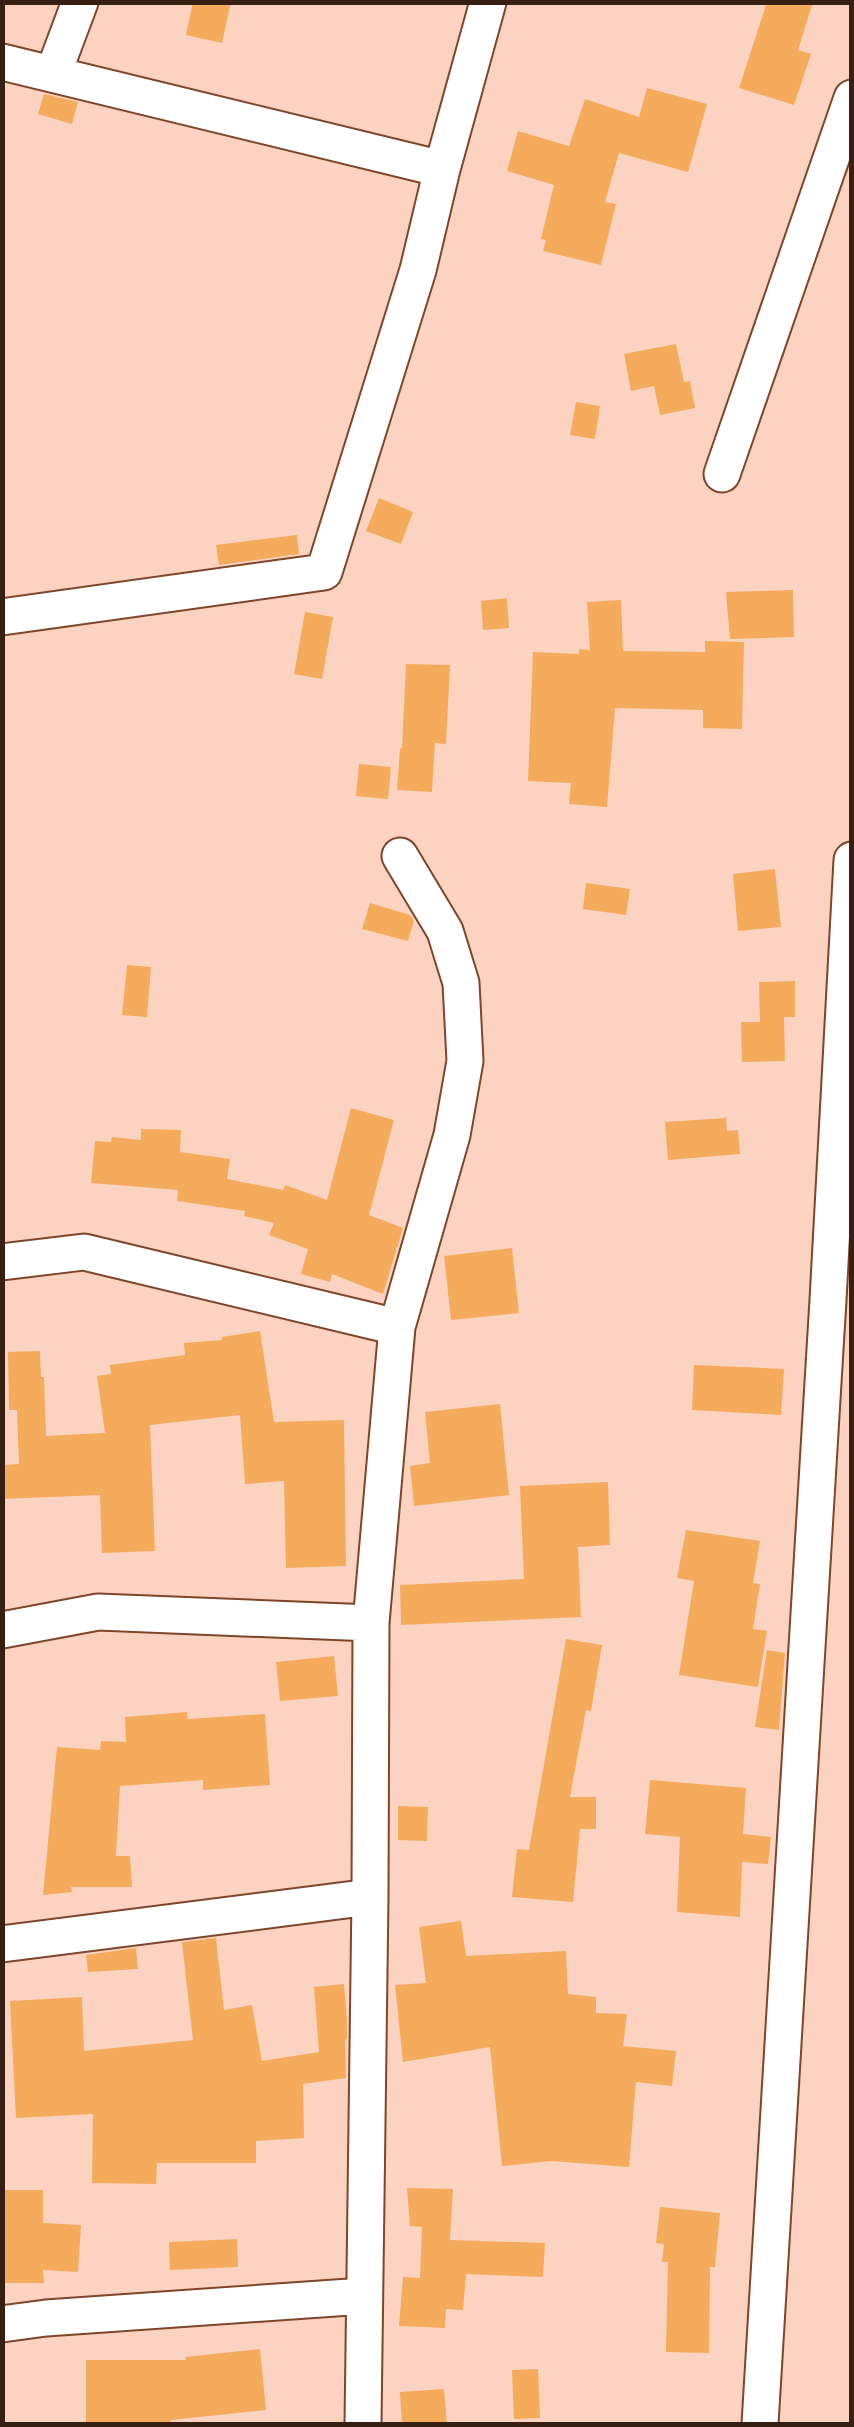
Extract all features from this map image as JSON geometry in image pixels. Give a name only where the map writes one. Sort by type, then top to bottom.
[{"type":"street","points":[[54,74],[80,2]]},
{"type":"street","points":[[2,617],[324,572],[418,270],[488,2]]},
{"type":"street","points":[[2,62],[442,169]]},
{"type":"street","points":[[722,474],[852,98]]},
{"type":"street","points":[[363,2424],[370,1623],[398,1328],[452,1135],[464,1061],[461,983],[445,932],[400,856]]},
{"type":"street","points":[[760,2424],[852,860]]},
{"type":"street","points":[[2,1262],[84,1252],[398,1328]]},
{"type":"street","points":[[2,1630],[98,1612],[370,1623]]},
{"type":"street","points":[[2,1944],[370,1896]]},
{"type":"street","points":[[2,2324],[364,2296]]},
{"type":"building","points":[[193,2],[231,2],[222,43],[186,35]]},
{"type":"building","points":[[767,2],[813,2],[798,50],[811,54],[794,105],[739,88]]},
{"type":"building","points":[[647,88],[707,104],[688,172],[619,153],[605,202],[616,204],[601,265],[543,251],[546,240],[541,239],[554,185],[507,171],[518,131],[569,146],[585,99],[639,117]]},
{"type":"building","points":[[44,94],[78,102],[72,124],[38,114]]},
{"type":"building","points":[[676,344],[684,382],[690,381],[695,408],[660,415],[654,386],[631,391],[624,354]]},
{"type":"building","points":[[576,402],[600,406],[595,439],[570,435]]},
{"type":"building","points":[[379,498],[413,512],[401,544],[366,531]]},
{"type":"building","points":[[297,535],[299,554],[219,565],[216,545]]},
{"type":"building","points":[[793,590],[794,637],[730,639],[726,592]]},
{"type":"building","points":[[507,598],[509,628],[483,630],[481,601]]},
{"type":"building","points":[[621,600],[623,651],[705,652],[705,641],[744,642],[742,729],[703,728],[703,710],[615,708],[607,807],[569,804],[571,783],[528,781],[533,652],[579,654],[579,649],[590,650],[587,602]]},
{"type":"building","points":[[305,612],[333,617],[322,679],[294,674]]},
{"type":"building","points":[[406,664],[450,665],[446,744],[435,743],[432,792],[397,790]]},
{"type":"building","points":[[359,764],[391,767],[388,799],[356,796]]},
{"type":"building","points":[[775,869],[781,927],[738,931],[733,874]]},
{"type":"building","points":[[586,883],[630,889],[626,915],[583,909]]},
{"type":"building","points":[[370,903],[410,915],[414,921],[408,941],[362,929]]},
{"type":"building","points":[[127,965],[151,967],[147,1017],[122,1015]]},
{"type":"building","points":[[795,981],[795,1017],[784,1017],[785,1061],[742,1062],[741,1022],[760,1022],[759,982]]},
{"type":"building","points":[[351,1108],[394,1120],[369,1215],[403,1228],[383,1294],[332,1274],[330,1282],[301,1274],[308,1249],[269,1235],[274,1223],[244,1216],[245,1211],[177,1201],[178,1190],[91,1183],[95,1141],[111,1142],[112,1137],[141,1140],[141,1129],[181,1130],[180,1152],[230,1159],[227,1179],[283,1190],[285,1185],[327,1200]]},
{"type":"building","points":[[726,1118],[727,1131],[738,1130],[740,1154],[668,1160],[665,1122]]},
{"type":"building","points":[[512,1248],[519,1313],[451,1320],[444,1256]]},
{"type":"building","points":[[260,1331],[274,1422],[344,1420],[346,1566],[286,1568],[284,1481],[245,1484],[240,1415],[150,1425],[155,1551],[102,1553],[100,1495],[2,1499],[2,1465],[19,1464],[17,1410],[9,1410],[8,1352],[40,1351],[46,1436],[105,1433],[97,1376],[111,1374],[110,1365],[185,1355],[184,1343]]},
{"type":"building","points":[[694,1365],[784,1369],[781,1415],[692,1410]]},
{"type":"building","points":[[500,1404],[509,1495],[414,1506],[410,1466],[430,1463],[425,1412]]},
{"type":"building","points":[[608,1482],[610,1545],[578,1547],[581,1617],[401,1625],[400,1585],[524,1579],[520,1486]]},
{"type":"building","points":[[686,1530],[760,1541],[753,1583],[760,1584],[753,1629],[767,1631],[758,1687],[679,1675],[694,1581],[677,1578]]},
{"type":"building","points":[[566,1639],[602,1645],[570,1797],[596,1797],[596,1829],[580,1829],[573,1902],[512,1897],[517,1849],[529,1850]]},
{"type":"building","points":[[767,1650],[785,1653],[779,1730],[755,1727]]},
{"type":"building","points":[[334,1656],[338,1696],[280,1701],[276,1662]]},
{"type":"building","points":[[187,1712],[188,1719],[265,1714],[270,1785],[203,1790],[203,1780],[120,1786],[116,1856],[130,1856],[132,1887],[71,1887],[72,1892],[43,1895],[57,1747],[100,1750],[101,1741],[126,1742],[125,1717]]},
{"type":"building","points":[[650,1780],[746,1788],[743,1834],[771,1837],[768,1864],[742,1862],[740,1917],[677,1912],[680,1837],[645,1834]]},
{"type":"building","points":[[398,1806],[428,1807],[427,1841],[398,1840]]},
{"type":"building","points":[[461,1921],[466,1956],[566,1951],[568,1994],[596,1997],[596,2013],[627,2014],[623,2046],[676,2051],[672,2086],[636,2082],[629,2167],[551,2161],[502,2166],[490,2047],[403,2062],[395,1985],[426,1983],[419,1927]]},
{"type":"building","points":[[216,1938],[224,2010],[252,2005],[262,2061],[319,2052],[314,1987],[344,1984],[346,2078],[303,2084],[304,2138],[256,2141],[256,2163],[157,2163],[156,2184],[92,2183],[93,2114],[16,2118],[10,2001],[82,1997],[84,2051],[193,2040],[182,1942]]},
{"type":"building","points":[[136,1948],[138,1969],[88,1972],[86,1955]]},
{"type":"building","points":[[407,2188],[453,2189],[450,2240],[545,2243],[543,2277],[466,2274],[463,2310],[446,2309],[445,2328],[399,2326],[403,2277],[420,2278],[422,2227],[410,2226]]},
{"type":"building","points":[[3,2190],[43,2190],[43,2223],[81,2225],[78,2272],[43,2270],[44,2283],[4,2283]]},
{"type":"building","points":[[660,2207],[720,2213],[715,2267],[710,2267],[709,2353],[666,2352],[668,2262],[662,2262],[664,2244],[656,2243]]},
{"type":"building","points":[[237,2239],[238,2267],[170,2270],[169,2242]]},
{"type":"building","points":[[260,2349],[266,2410],[171,2420],[171,2424],[86,2424],[86,2360],[186,2360],[185,2357]]},
{"type":"building","points":[[538,2369],[540,2418],[514,2419],[512,2370]]},
{"type":"building","points":[[444,2389],[447,2424],[402,2424],[400,2392]]}]
